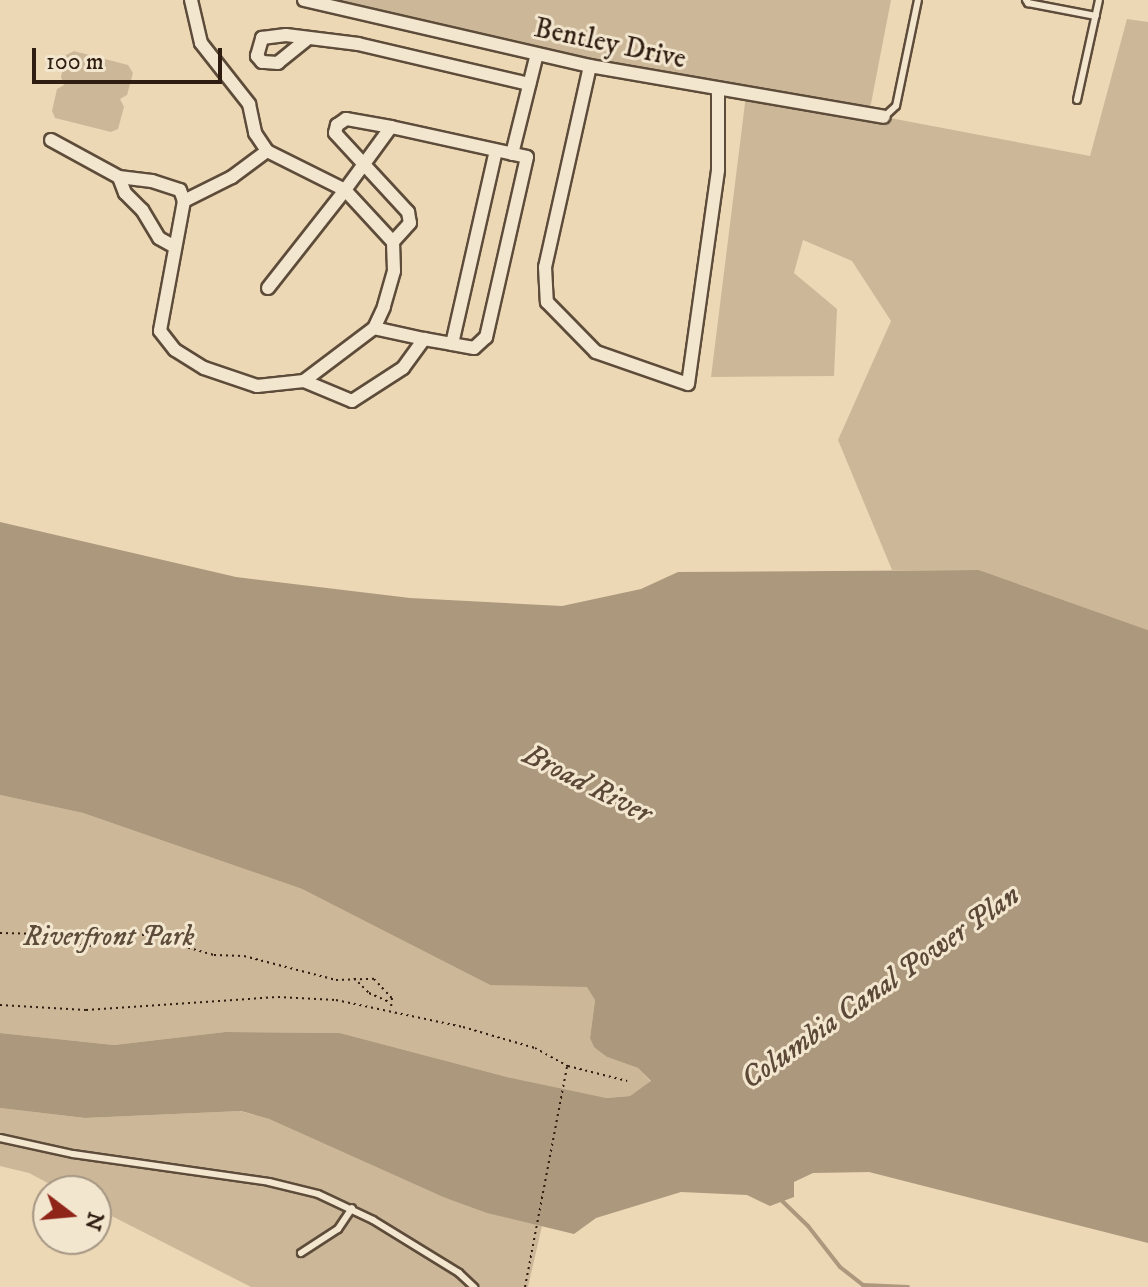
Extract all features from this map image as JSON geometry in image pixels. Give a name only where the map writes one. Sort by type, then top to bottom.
[{"type":"street","points":[[191,0],[201,43],[249,104],[255,133],[267,151],[345,190],[393,242],[394,271],[384,307],[374,328],[304,381]]},
{"type":"street","name":"Bentley Drive","points":[[304,0],[590,66],[884,117]]},
{"type":"street","points":[[306,40],[358,44],[529,84]]},
{"type":"street","points":[[512,154],[537,54]]},
{"type":"street","name":"Bentley Drive","points":[[590,66],[545,267],[547,302],[596,352],[688,384],[718,170],[718,90]]},
{"type":"street","points":[[374,328],[474,348],[486,337],[527,157],[346,119],[337,125],[335,133],[408,212],[410,223],[393,242]]},
{"type":"street","points":[[268,288],[391,127]]},
{"type":"street","points":[[51,140],[119,177],[152,181],[180,190],[184,201],[160,331],[175,350],[204,368],[257,386],[304,381],[352,401],[403,368],[424,339]]},
{"type":"street","points":[[184,201],[232,177],[267,151]]},
{"type":"street","points":[[452,344],[496,151]]},
{"type":"street","points":[[119,177],[125,193],[142,210],[159,238],[175,247]]},
{"type":"lane","points":[[884,117],[896,106],[918,0]]},
{"type":"lane","points":[[1026,0],[1028,3],[1096,16]]},
{"type":"lane","points":[[1077,100],[1099,0]]},
{"type":"lane","points":[[0,1138],[73,1154],[269,1182],[352,1208],[459,1273],[474,1287]]},
{"type":"lane","points":[[301,1253],[338,1229],[352,1208]]},
{"type":"path","points":[[0,933],[46,934],[89,946],[136,933],[214,955],[244,956],[336,980],[353,977],[374,979],[392,998],[391,1009]]},
{"type":"path","points":[[353,977],[369,993],[392,1003]]},
{"type":"path","points":[[0,1005],[86,1010],[278,997],[336,1000],[391,1009],[526,1045],[568,1066],[627,1081]]},
{"type":"path","points":[[525,1287],[534,1227],[568,1066]]},
{"type":"green space","points":[[304,0],[891,0],[869,114],[1090,156],[1127,19],[1148,22],[1148,630],[979,570],[892,570],[838,440],[891,321],[852,261],[803,240],[794,273],[837,309],[834,376],[711,377],[746,95]]},
{"type":"green space","points":[[74,51],[128,65],[133,73],[127,95],[120,99],[124,107],[118,129],[111,132],[55,118],[52,111],[57,89],[64,85],[61,77],[66,55]]},
{"type":"green space","name":"Riverfront Park","points":[[0,795],[83,813],[302,889],[490,985],[576,984],[588,987],[595,1000],[590,1038],[607,1057],[638,1068],[651,1082],[630,1096],[606,1098],[542,1226],[528,1287],[251,1287],[112,1216],[112,1175],[33,1175],[0,1166],[0,1108],[85,1118],[240,1111],[269,1119],[443,1197],[530,1223],[511,1078],[340,1033],[225,1032],[114,1045],[0,1033]]},
{"type":"water","points":[[0,522],[236,577],[410,598],[562,606],[641,589],[678,572],[979,570],[1148,630],[1148,1243],[869,1172],[813,1173],[794,1182],[794,1197],[770,1206],[747,1195],[681,1192],[596,1218],[574,1234],[487,1213],[443,1197],[269,1119],[241,1111],[85,1118],[0,1108],[0,1033],[114,1045],[225,1032],[340,1033],[511,1078],[606,1098],[630,1096],[651,1081],[638,1068],[607,1057],[594,1047],[590,1038],[595,1000],[587,987],[490,985],[302,889],[83,813],[0,795]]},
{"type":"waterway","points":[[779,1198],[808,1226],[840,1267],[863,1285],[908,1287]]},
{"type":"water label","name":"Broad River","points":[[587,785]]},
{"type":"water label","name":"Columbia Canal Power Plan","points":[[881,988]]}]
